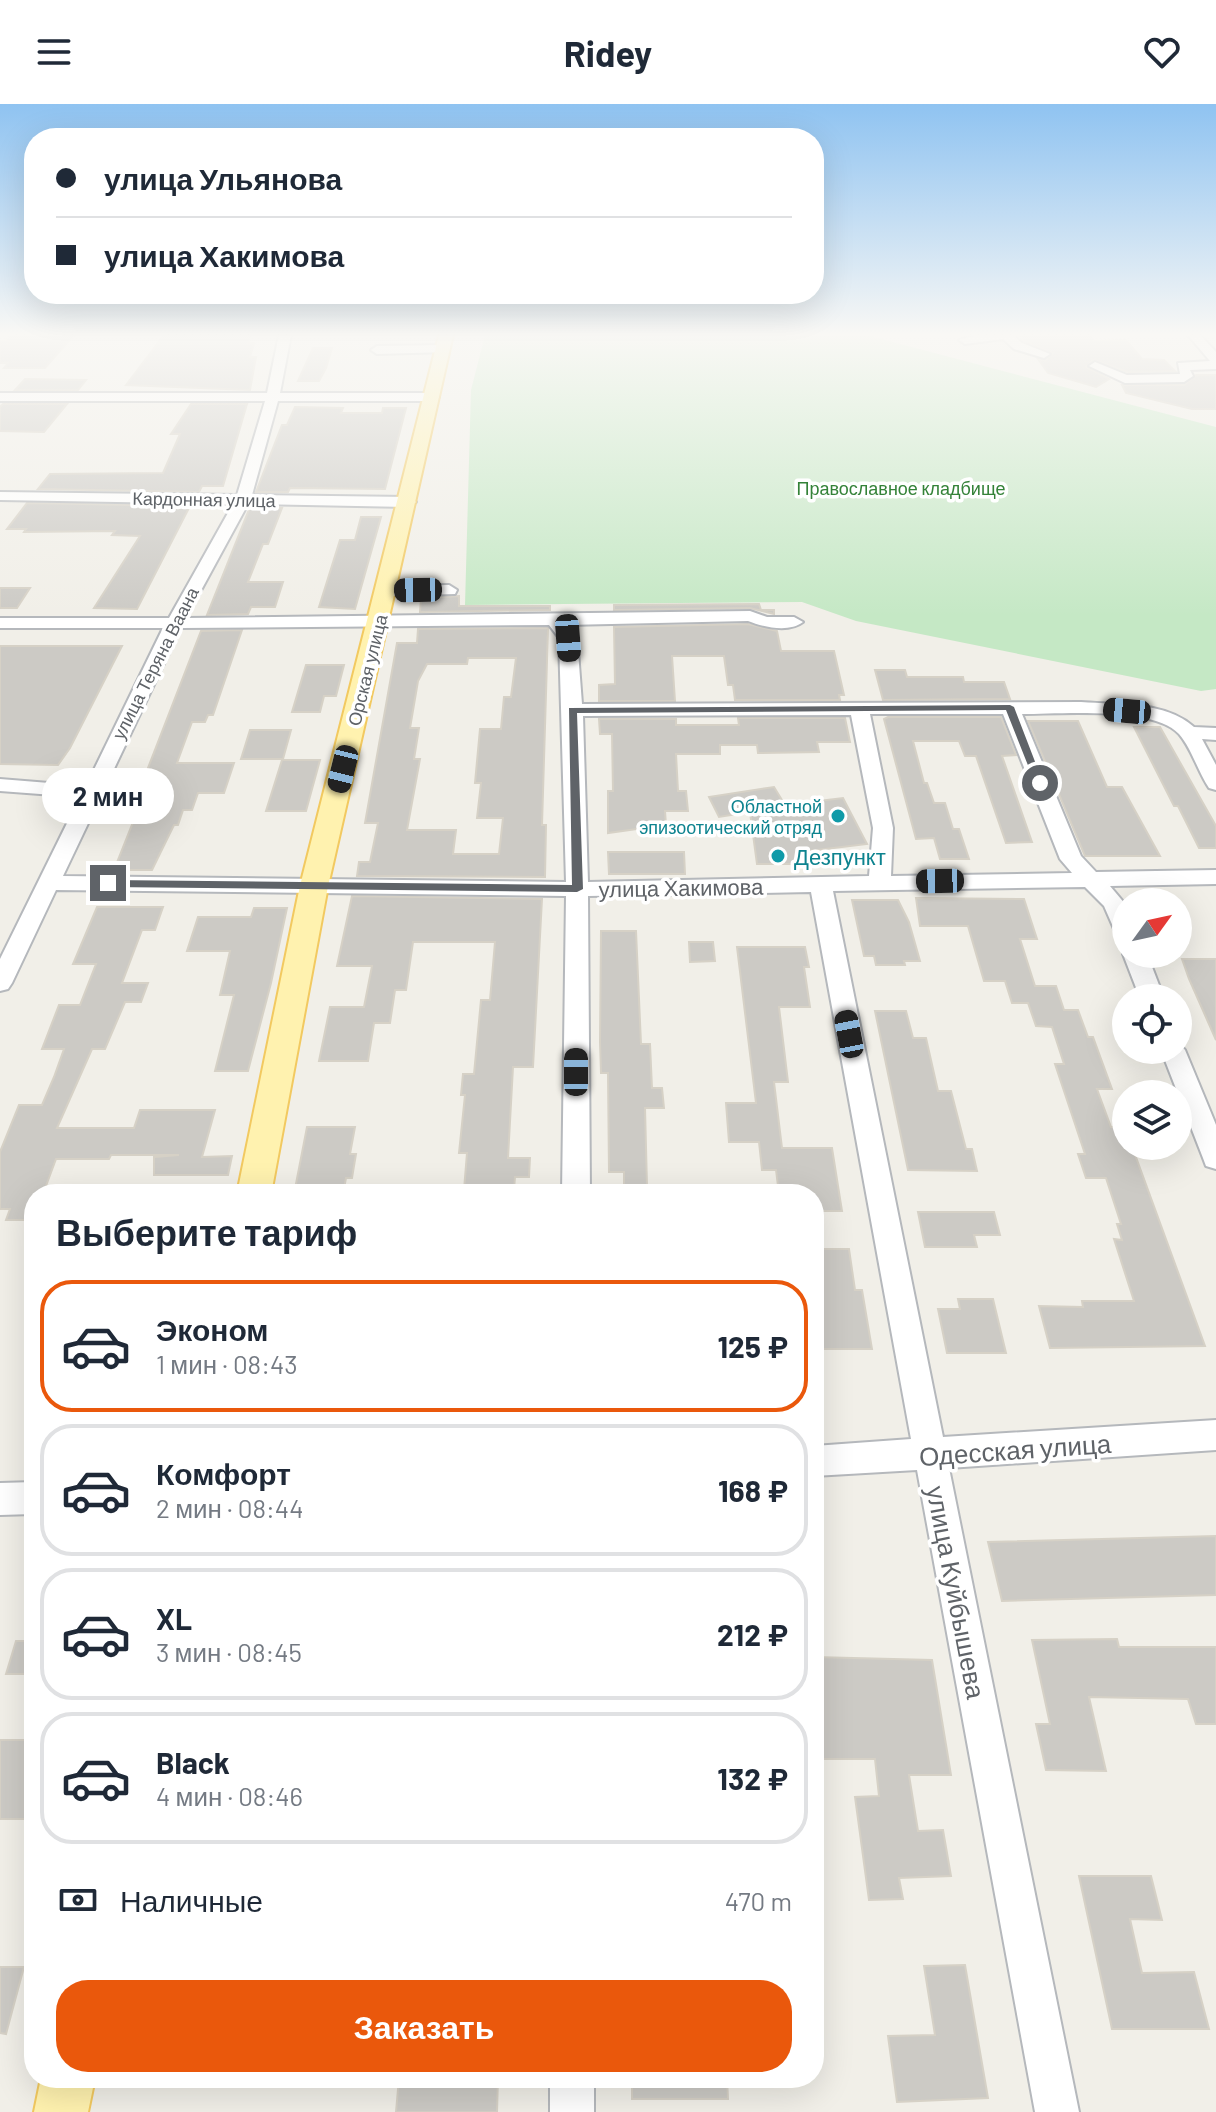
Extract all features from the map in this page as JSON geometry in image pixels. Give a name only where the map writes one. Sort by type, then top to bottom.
[{"type":"main road","name":"Орская улица","points":[[256,1184],[314,886],[425,429]]},
{"type":"main road","points":[[61,2112],[66,2088]]},
{"type":"street","name":"улица Теряна Ваана","points":[[0,983],[175,622],[243,499],[264,429]]},
{"type":"street","name":"Кардонная улица","points":[[0,496],[408,502]]},
{"type":"street","points":[[387,591],[449,590]]},
{"type":"street","points":[[0,623],[378,623],[750,616],[765,622],[794,622]]},
{"type":"street","points":[[553,619],[568,638],[573,710],[577,889],[576,1184]]},
{"type":"street","points":[[573,710],[1010,707],[1150,713],[1175,720],[1189,733],[1216,784]]},
{"type":"street","points":[[1010,707],[1071,859],[1112,901]]},
{"type":"street","points":[[859,709],[883,828],[880,882]]},
{"type":"street","points":[[1189,733],[1216,734]]},
{"type":"street","points":[[0,785],[90,792]]},
{"type":"street","name":"улица Хакимова","points":[[49,883],[577,889],[1216,877]]},
{"type":"street","name":"улица Куйбышева","points":[[820,883],[1057,2112]]},
{"type":"street","points":[[1179,1064],[1216,1158]]},
{"type":"street","name":"Одесская улица","points":[[824,1460],[1216,1435]]},
{"type":"street","points":[[0,1499],[24,1498]]},
{"type":"street","points":[[572,2088],[572,2112]]},
{"type":"green space","name":"Православное кладбище","points":[[470,429],[1216,429],[1216,689],[1201,691],[856,621],[802,602],[465,605]]},
{"type":"building","points":[[0,429],[47,429],[44,432]]},
{"type":"building","points":[[175,429],[240,429],[223,486],[202,486],[199,492],[38,489],[50,474],[163,473],[180,434],[171,434]]},
{"type":"building","points":[[281,429],[401,429],[385,489],[290,488],[288,492],[256,492]]},
{"type":"building","points":[[27,503],[190,506],[137,609],[94,608],[140,536],[112,535],[115,531],[24,532],[26,529],[7,529]]},
{"type":"building","points":[[250,507],[282,508],[248,582],[283,582],[275,607],[251,607],[248,614],[207,615]]},
{"type":"building","points":[[361,517],[381,517],[355,609],[319,607],[340,540],[355,540]]},
{"type":"building","points":[[0,588],[30,588],[17,608],[0,608]]},
{"type":"building","points":[[459,596],[459,606],[550,606],[550,610],[420,612],[421,598]]},
{"type":"building","points":[[759,604],[761,610],[774,610],[774,614],[750,608],[614,610],[614,605]]},
{"type":"building","points":[[748,624],[777,631],[781,651],[834,651],[844,695],[839,695],[840,700],[735,700],[733,685],[728,685],[724,656],[672,656],[675,701],[599,701],[599,685],[615,684],[614,627]]},
{"type":"building","points":[[548,628],[542,825],[546,825],[545,877],[357,876],[359,862],[370,862],[378,823],[365,823],[397,643],[417,643],[418,629]],"holes":[[[468,658],[516,658],[511,697],[504,697],[501,729],[480,729],[475,783],[481,783],[477,818],[503,818],[499,854],[453,854],[456,830],[407,830],[420,759],[414,759],[419,728],[410,728],[418,681],[427,664],[467,664]]]},
{"type":"building","points":[[242,630],[213,715],[208,715],[205,722],[192,722],[177,763],[234,763],[224,793],[198,793],[192,810],[183,810],[178,825],[174,825],[152,870],[114,870],[135,817],[129,817],[201,631]]},
{"type":"building","points":[[0,646],[122,646],[70,748],[58,765],[0,764]]},
{"type":"building","points":[[306,665],[344,665],[336,696],[324,696],[320,712],[292,712]]},
{"type":"building","points":[[875,670],[905,670],[907,677],[963,677],[964,682],[1004,682],[1010,699],[883,700]]},
{"type":"building","points":[[1001,717],[1016,755],[1002,756],[1032,842],[1006,843],[976,756],[965,756],[959,741],[913,741],[924,783],[927,783],[934,803],[945,803],[953,829],[959,829],[969,859],[940,859],[934,838],[916,839],[884,719]]},
{"type":"building","points":[[738,718],[845,718],[850,742],[817,742],[819,752],[758,753],[757,745],[720,745],[720,754],[676,754],[678,791],[686,791],[688,811],[665,811],[666,825],[608,833],[608,791],[613,791],[612,734],[600,734],[599,719],[676,719],[676,725],[739,725]]},
{"type":"building","points":[[1028,721],[1078,721],[1107,787],[1122,787],[1160,856],[1085,856]]},
{"type":"building","points":[[1134,727],[1160,727],[1216,826],[1216,848],[1199,848]]},
{"type":"building","points":[[250,730],[291,730],[283,759],[241,759]]},
{"type":"building","points":[[282,760],[320,760],[306,811],[266,811]]},
{"type":"building","points":[[774,787],[785,805],[843,798],[867,844],[801,852],[802,864],[757,864],[750,812],[719,817],[709,797]]},
{"type":"building","points":[[608,852],[684,852],[685,874],[609,874]]},
{"type":"building","points":[[352,896],[542,899],[533,1067],[513,1067],[508,1158],[530,1158],[529,1177],[515,1177],[514,1184],[464,1184],[467,1153],[459,1153],[465,1095],[461,1095],[463,1074],[474,1074],[481,1000],[490,1000],[495,942],[413,942],[406,990],[395,990],[390,1023],[374,1023],[368,1061],[319,1061],[330,1007],[364,1007],[372,966],[337,966]]},
{"type":"building","points":[[916,898],[1024,899],[1037,939],[1020,939],[1035,986],[1056,986],[1064,1010],[1078,1010],[1088,1037],[1093,1037],[1112,1089],[1097,1089],[1112,1127],[1112,1160],[1137,1160],[1205,1346],[1050,1348],[1039,1306],[1083,1307],[1082,1301],[1134,1301],[1114,1239],[1122,1240],[1117,1224],[1121,1224],[1106,1178],[1086,1178],[1078,1154],[1085,1154],[1055,1064],[1064,1064],[1052,1027],[1036,1026],[1028,1003],[1012,1003],[1005,981],[984,981],[968,926],[920,926]]},
{"type":"building","points":[[852,900],[898,900],[909,922],[920,961],[904,961],[905,965],[876,965],[874,956],[864,956]]},
{"type":"building","points":[[97,907],[163,907],[155,930],[142,930],[122,983],[148,983],[141,1002],[125,1002],[105,1049],[92,1049],[57,1128],[134,1128],[140,1110],[215,1110],[202,1157],[232,1156],[228,1175],[154,1175],[154,1157],[179,1155],[56,1159],[47,1184],[24,1184],[24,1220],[6,1220],[10,1209],[0,1209],[0,1152],[19,1105],[42,1105],[54,1077],[64,1049],[42,1049],[59,1005],[80,1005],[96,964],[73,964]]},
{"type":"building","points":[[254,908],[287,908],[271,983],[248,1071],[215,1071],[234,995],[220,995],[230,951],[187,951],[198,917],[251,917]]},
{"type":"building","points":[[601,931],[636,931],[641,1044],[650,1044],[652,1088],[662,1088],[664,1108],[645,1108],[647,1184],[624,1184],[624,1172],[609,1172],[608,1073],[601,1073]]},
{"type":"building","points":[[689,942],[713,942],[715,961],[690,962]]},
{"type":"building","points":[[737,947],[805,947],[809,967],[804,967],[810,1007],[779,1007],[788,1082],[774,1082],[782,1148],[832,1148],[842,1211],[824,1211],[824,1184],[778,1184],[776,1170],[762,1170],[759,1142],[729,1142],[726,1103],[756,1103]]},
{"type":"building","points":[[1192,959],[1216,959],[1216,1040],[1192,984],[1185,968],[1192,968]]},
{"type":"building","points":[[875,1011],[906,1011],[913,1038],[926,1038],[938,1091],[951,1091],[966,1149],[972,1149],[977,1171],[908,1170]]},
{"type":"building","points":[[307,1127],[355,1127],[350,1154],[356,1154],[352,1178],[346,1178],[345,1184],[296,1184]]},
{"type":"building","points":[[918,1212],[994,1212],[1000,1235],[974,1235],[977,1247],[925,1247]]},
{"type":"building","points":[[824,1249],[849,1249],[855,1290],[862,1290],[872,1349],[824,1349]]},
{"type":"building","points":[[958,1299],[993,1299],[1006,1353],[947,1353],[938,1309],[960,1309]]},
{"type":"building","points":[[1216,1536],[1216,1595],[1002,1601],[988,1542]]},
{"type":"building","points":[[1117,1639],[1119,1647],[1216,1647],[1216,1724],[1196,1724],[1188,1699],[1089,1697],[1106,1771],[1046,1770],[1036,1724],[1050,1724],[1032,1640]]},
{"type":"building","points":[[16,1641],[24,1641],[24,1674],[6,1674]]},
{"type":"building","points":[[824,1657],[932,1660],[951,1775],[909,1775],[918,1831],[943,1830],[951,1876],[899,1878],[903,1899],[869,1900],[855,1797],[879,1796],[875,1759],[824,1759]]},
{"type":"building","points":[[0,1740],[24,1740],[24,1819],[0,1819]]},
{"type":"building","points":[[1079,1876],[1151,1876],[1162,1920],[1130,1919],[1142,1973],[1194,1972],[1209,2029],[1112,2029]]},
{"type":"building","points":[[965,1965],[988,2098],[897,2102],[888,2036],[935,2035],[924,1966]]},
{"type":"building","points":[[0,1967],[24,1967],[6,2034],[0,2033]]},
{"type":"building","points":[[398,2088],[498,2088],[497,2112],[396,2112]]},
{"type":"building","points":[[632,2088],[727,2088],[728,2099],[632,2099]]},
{"type":"place","name":"Областной эпизоотический отряд","points":[[838,816]]},
{"type":"place","name":"Дезпункт","points":[[778,856]]},
{"type":"route","points":[[108,883],[577,889],[573,710],[1010,707],[1040,783]]}]
